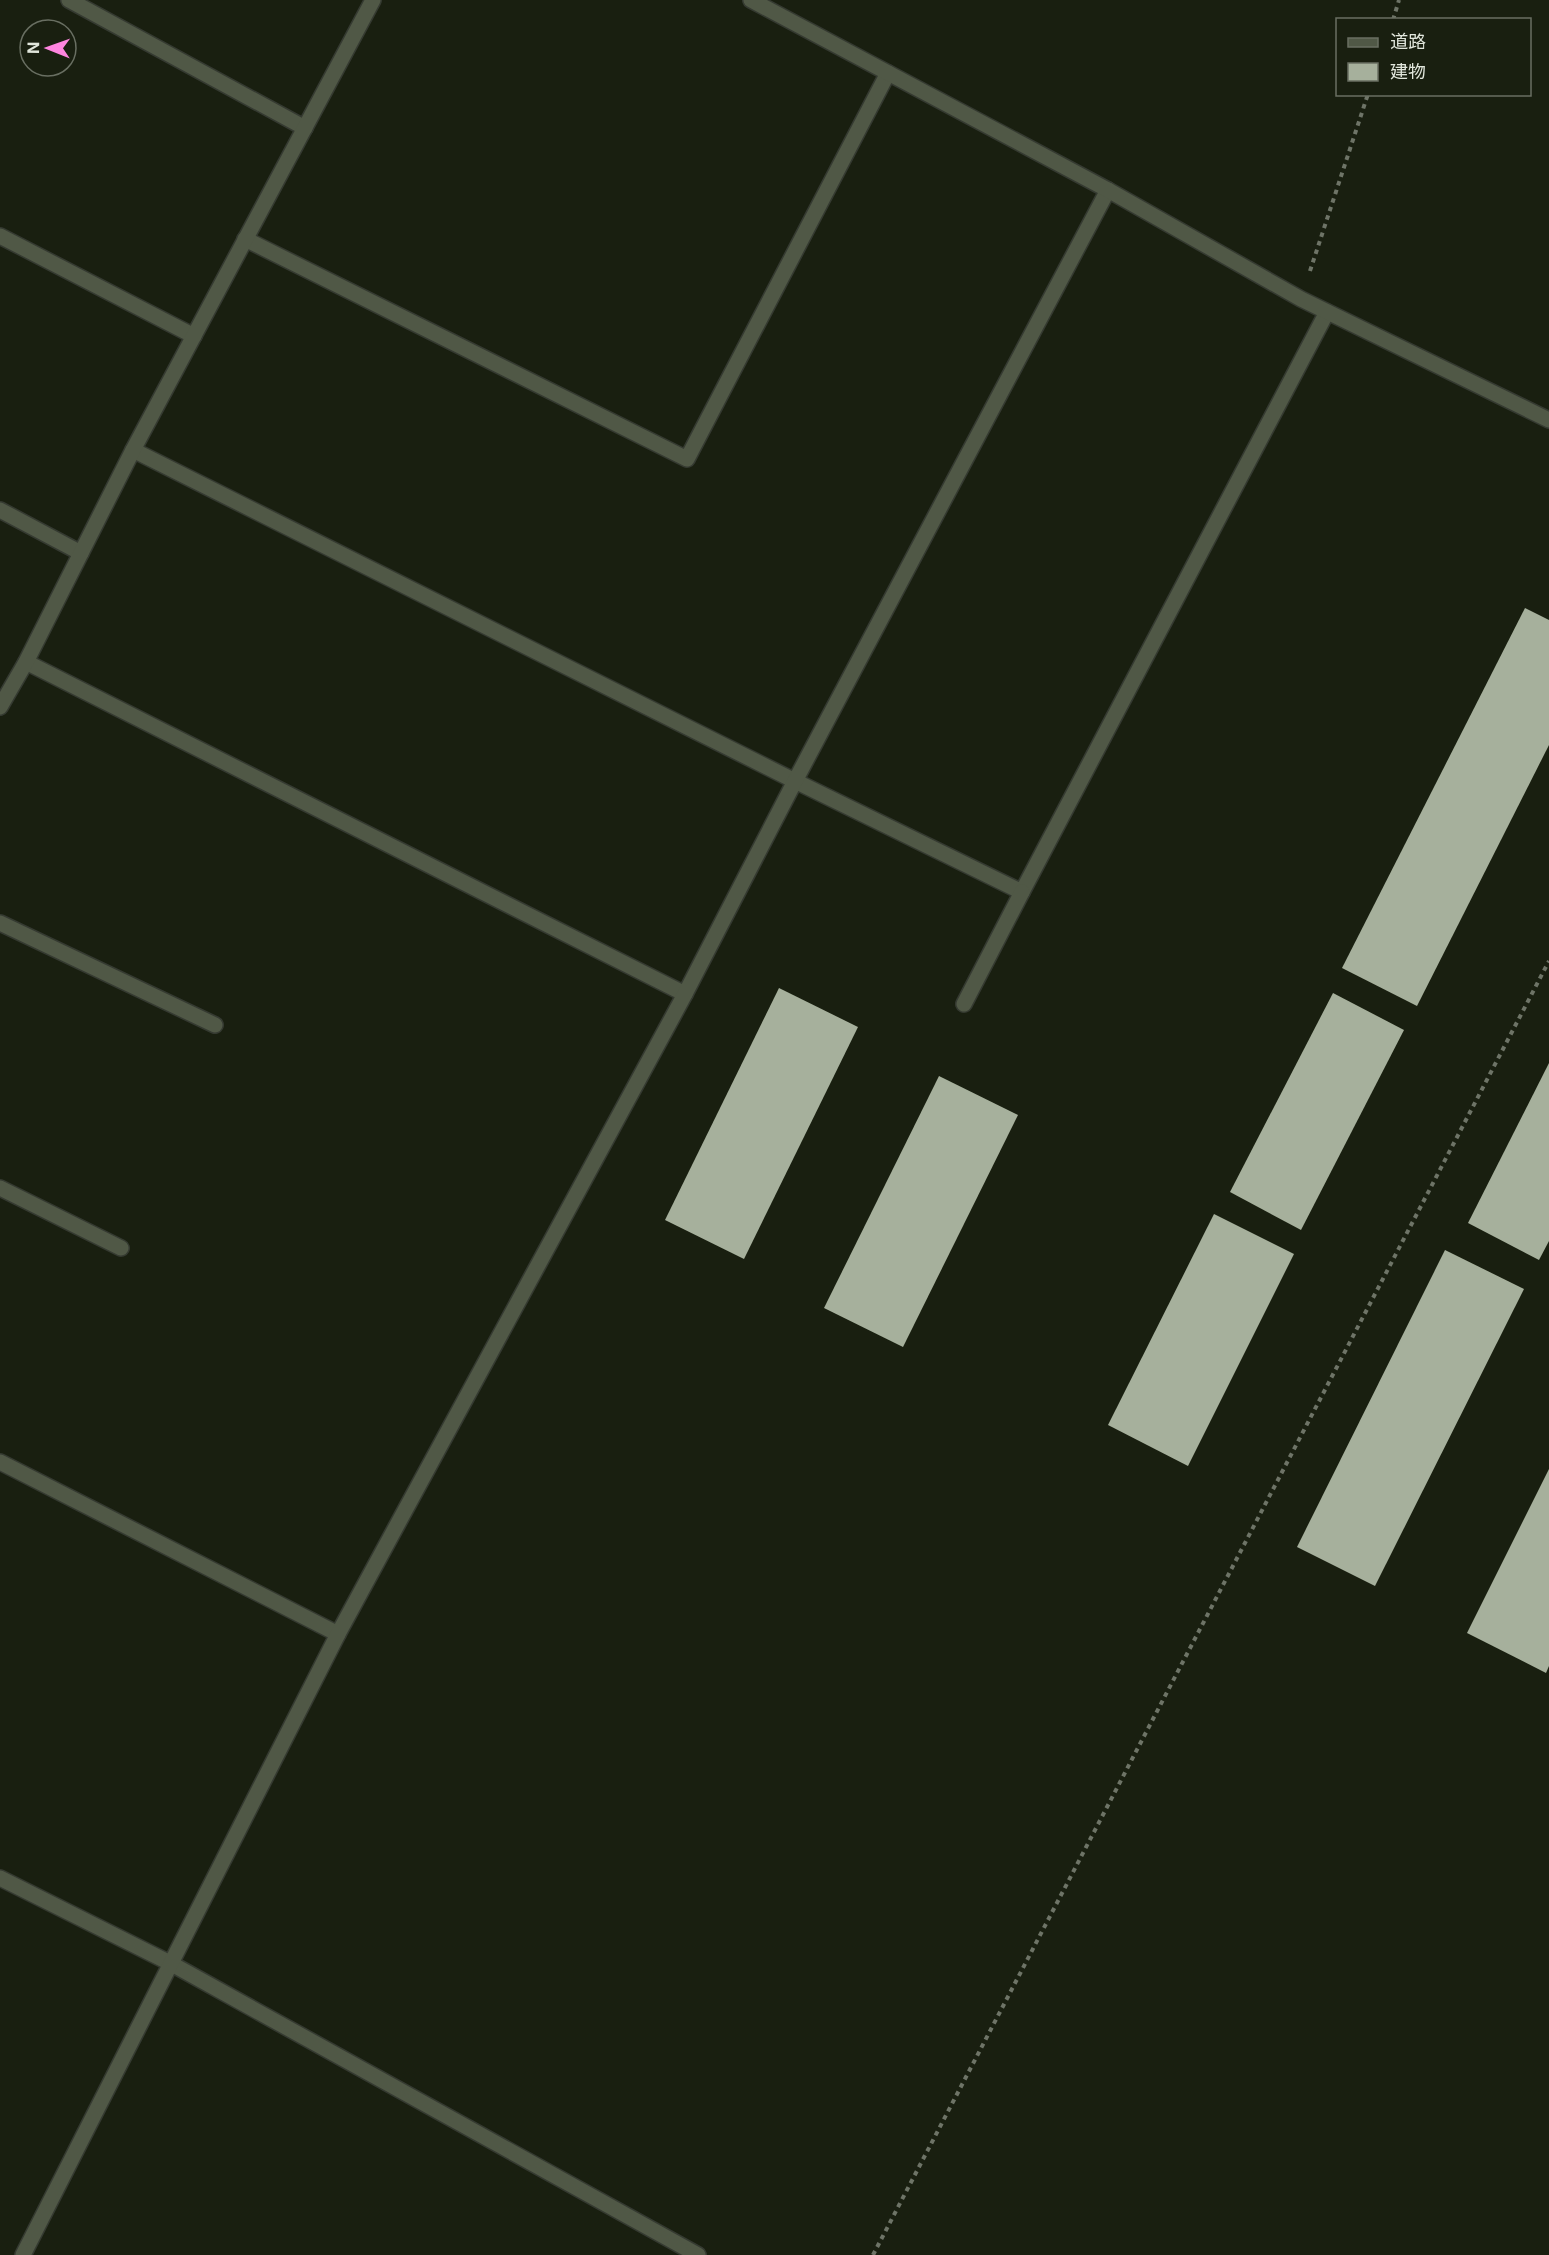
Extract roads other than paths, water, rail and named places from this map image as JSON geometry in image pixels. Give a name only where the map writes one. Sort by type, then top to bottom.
[{"type":"street","points":[[69,0],[305,128]]},
{"type":"street","points":[[0,707],[26,662],[133,450],[372,0]]},
{"type":"street","points":[[751,0],[1108,190],[1301,299],[1549,420]]},
{"type":"street","points":[[246,239],[687,459],[888,73]]},
{"type":"street","points":[[23,2255],[338,1634],[685,994],[795,781],[1108,190]]},
{"type":"street","points":[[0,236],[194,336]]},
{"type":"street","points":[[964,1004],[1327,312]]},
{"type":"street","points":[[133,450],[1022,892]]},
{"type":"street","points":[[0,510],[81,554]]},
{"type":"street","points":[[26,662],[685,994]]},
{"type":"street","points":[[0,923],[215,1026]]},
{"type":"street","points":[[0,1188],[122,1248]]},
{"type":"street","points":[[0,1462],[338,1634]]},
{"type":"street","points":[[0,1878],[170,1963],[698,2255]]}]
